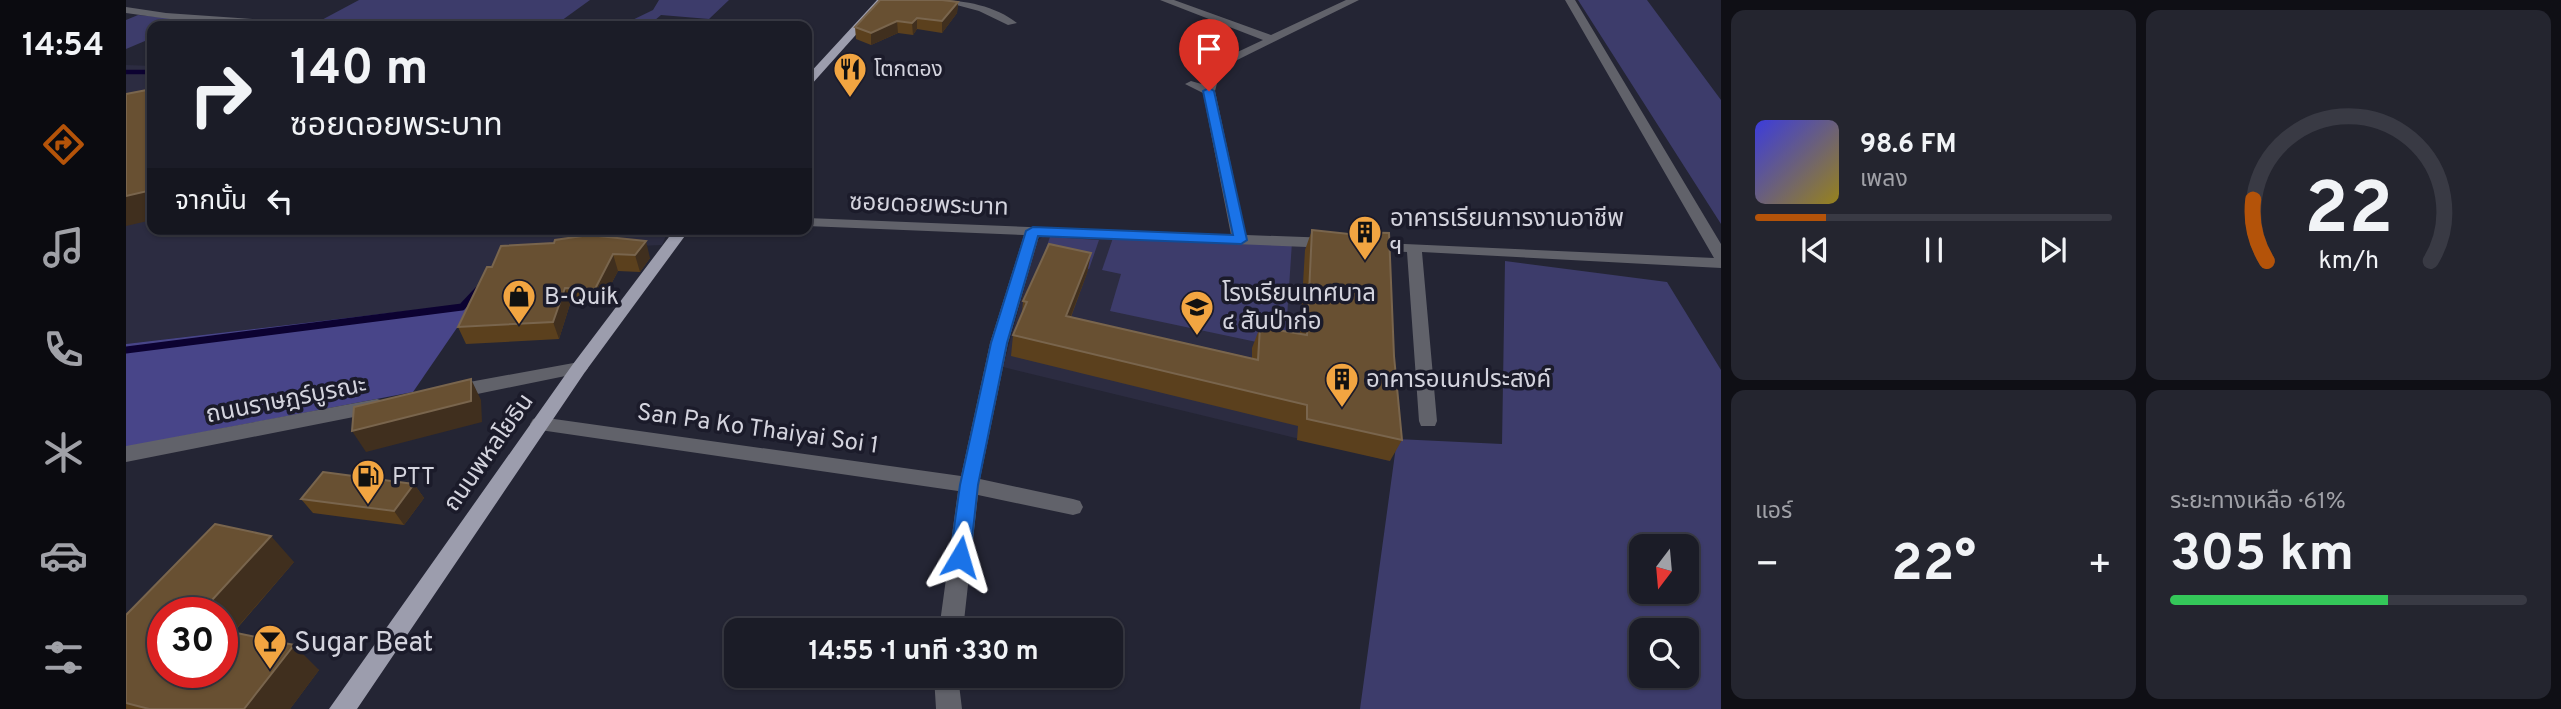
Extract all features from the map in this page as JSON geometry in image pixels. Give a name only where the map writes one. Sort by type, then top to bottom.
[{"type":"main road","points":[[812,77],[882,0]]},
{"type":"main road","name":"ถนนพหลโยธิน","points":[[342,709],[579,368],[678,235]]},
{"type":"street","points":[[943,0],[987,10],[1012,23]]},
{"type":"street","points":[[1165,0],[1271,40]]},
{"type":"street","points":[[1241,240],[1209,91],[1216,66],[1354,0]]},
{"type":"street","points":[[1570,0],[1721,257]]},
{"type":"street","points":[[126,10],[237,21]]},
{"type":"street","points":[[1191,84],[1209,91]]},
{"type":"street","name":"ซอยดอยพระบาท","points":[[812,222],[1721,262]]},
{"type":"street","points":[[952,618],[969,485],[999,343],[1033,231]]},
{"type":"street","points":[[1414,248],[1427,421]]},
{"type":"street","points":[[428,396],[579,368]]},
{"type":"street","name":"ถนนราษฎร์บูรณะ","points":[[126,454],[400,402]]},
{"type":"street","name":"San Pa Ko Thaiyai Soi 1","points":[[540,424],[969,485],[1073,507]]},
{"type":"street","points":[[947,688],[949,709]]},
{"type":"shaded area","points":[[359,0],[590,0],[561,21],[320,21]]},
{"type":"shaded area","points":[[659,0],[729,0],[709,19],[661,15],[654,21],[630,21],[653,10]]},
{"type":"shaded area","points":[[1578,0],[1647,0],[1721,100],[1721,224]]},
{"type":"shaded area","points":[[138,15],[192,20],[147,21],[147,40],[126,49],[126,20]]},
{"type":"shaded area","points":[[126,65],[147,66],[147,235],[666,235],[662,245],[519,251],[467,304],[126,344]]},
{"type":"shaded area","name":"โรงเรียนเทศบาล ๔ สันป่าก่อ","points":[[1049,232],[1379,246],[1383,377],[1390,461],[1003,367],[1037,241]]},
{"type":"shaded area","points":[[1114,235],[1292,242],[1285,348],[1110,311],[1121,274],[1102,270]]},
{"type":"shaded area","points":[[1050,237],[1099,240],[1089,269],[1042,260]]},
{"type":"shaded area","points":[[1505,261],[1667,282],[1721,370],[1721,709],[1360,709],[1397,439],[1502,444]]},
{"type":"shaded area","points":[[474,303],[413,392],[126,447],[126,344]]},
{"type":"building","points":[[880,0],[958,2],[942,21],[917,18],[912,23],[897,21],[871,33],[855,27]]},
{"type":"building","points":[[147,90],[147,191],[126,196],[126,94]]},
{"type":"building","points":[[1312,230],[1358,235],[1358,232],[1389,233],[1394,356],[1402,440],[1307,419],[1307,405],[1013,335],[1027,302],[1023,301],[1049,244],[1091,253],[1066,316],[1258,360],[1260,327],[1307,335]]},
{"type":"building","points":[[589,235],[646,241],[635,255],[613,254],[595,289],[565,288],[553,322],[458,327],[487,267],[492,267],[501,246],[554,243],[555,240]]},
{"type":"building","points":[[471,379],[471,401],[352,431],[354,407]]},
{"type":"building","points":[[323,472],[414,484],[394,511],[301,499]]},
{"type":"building","points":[[215,524],[271,536],[215,597],[147,597],[147,688],[238,688],[238,633],[294,645],[244,709],[149,709],[126,703],[126,615]]},
{"type":"waterway","points":[[126,72],[147,72]]},
{"type":"waterway","points":[[126,350],[462,307],[478,290]]},
{"type":"place","name":"โตกตอง","points":[[850,99]]},
{"type":"place","name":"อาคารเรียนการงานอาชีพ ฯ","points":[[1365,262]]},
{"type":"place","name":"B-Quik","points":[[519,326]]},
{"type":"place","name":"โรงเรียนเทศบาล ๔ สันป่าก่อ","points":[[1197,337]]},
{"type":"place","name":"อาคารอเนกประสงค์","points":[[1342,409]]},
{"type":"place","name":"PTT","points":[[368,506]]},
{"type":"place","name":"Sugar Beat","points":[[270,671]]},
{"type":"route","points":[[960,557],[969,485],[999,343],[1033,231],[1241,240],[1209,91]]}]
